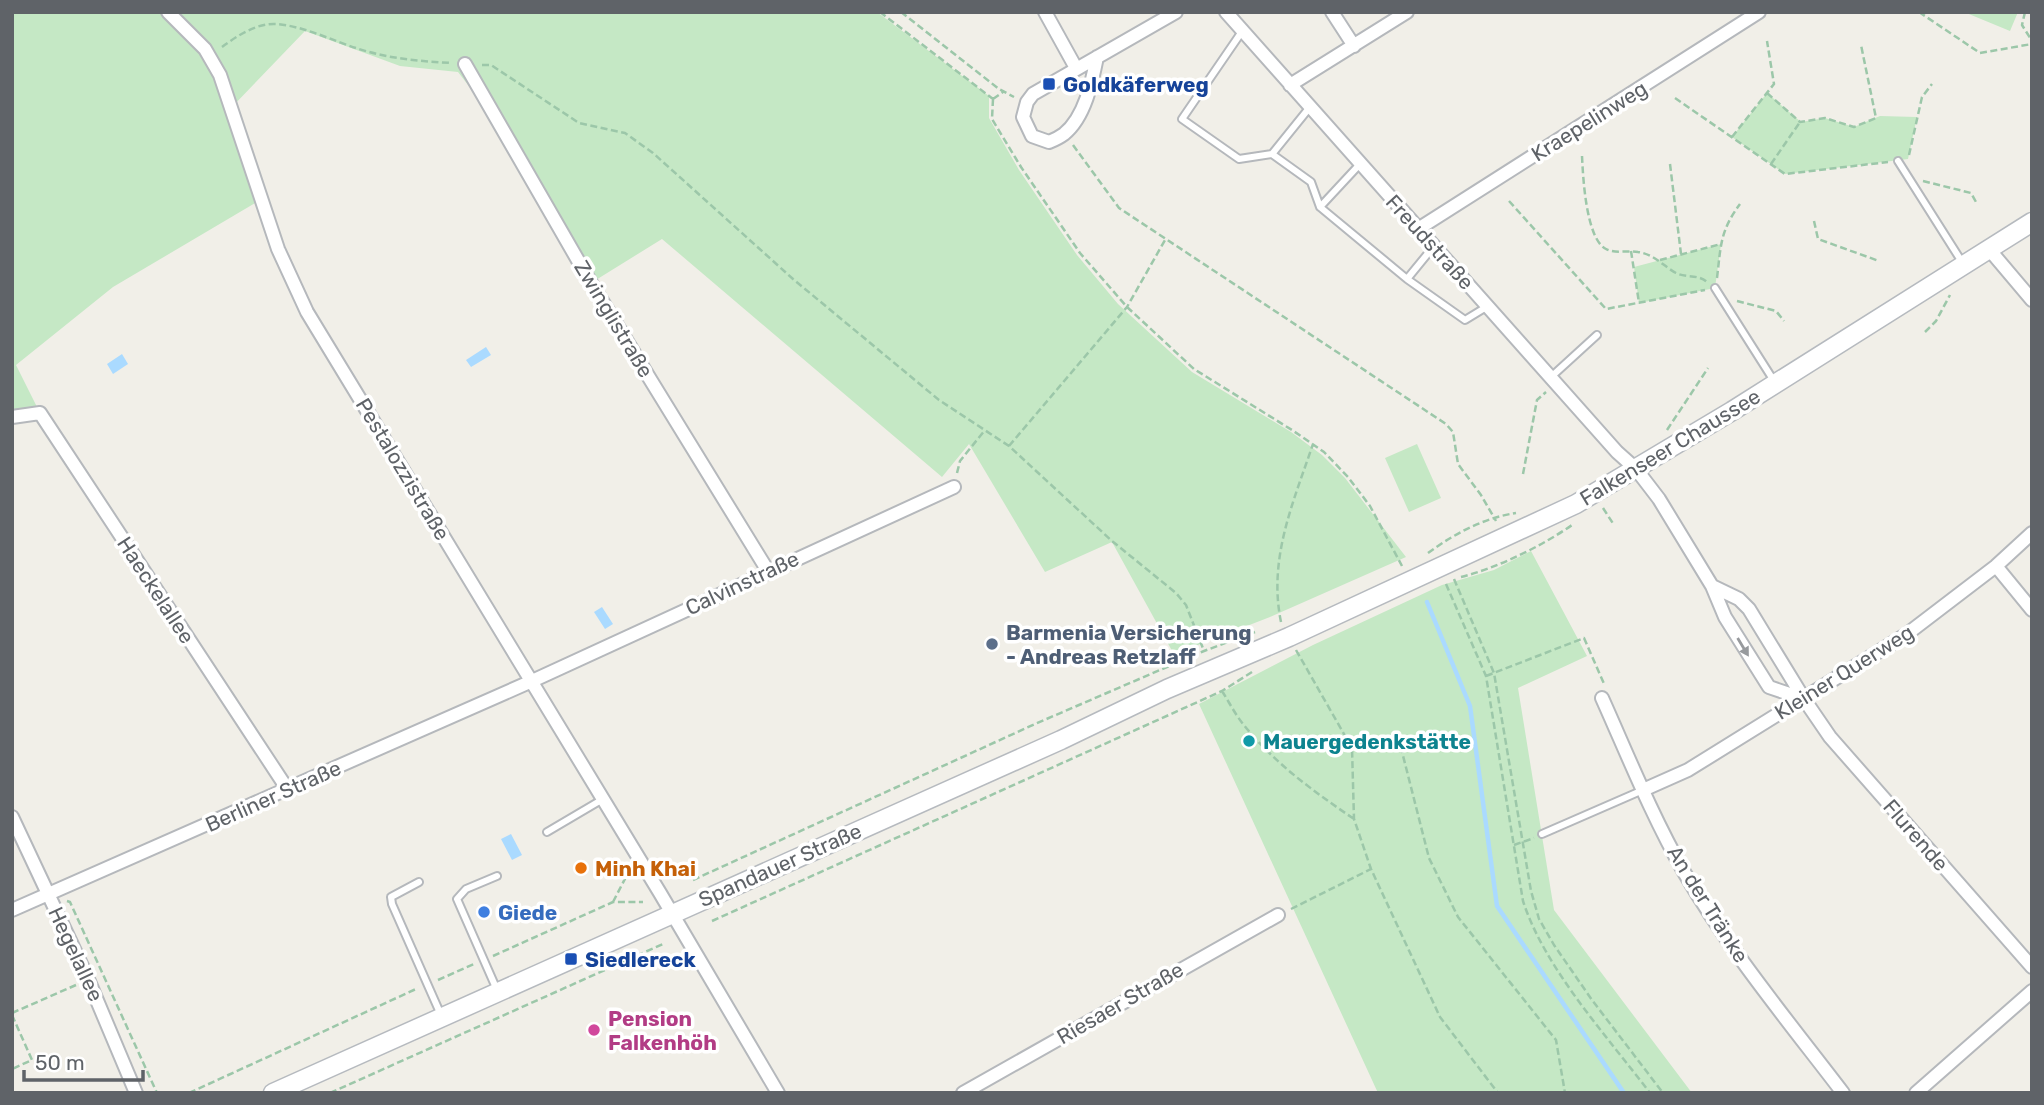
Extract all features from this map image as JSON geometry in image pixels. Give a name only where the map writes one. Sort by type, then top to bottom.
[{"type":"main road","name":"Falkenseer Chaussee","points":[[1288,635],[1576,504],[2032,222]]},
{"type":"main road","name":"Spandauer Straße","points":[[273,1093],[1061,740],[1288,635]]},
{"type":"street","name":"Pestalozzistraße","points":[[168,12],[205,49],[220,75],[278,249],[307,312],[672,913],[778,1093]]},
{"type":"street","points":[[1045,12],[1076,68]]},
{"type":"street","points":[[1097,57],[1083,106],[1064,134],[1049,142],[1031,135],[1023,117],[1027,102],[1033,94],[1076,68],[1176,12]]},
{"type":"street","name":"Freudstraße","points":[[1226,12],[1617,452],[1636,469]]},
{"type":"street","points":[[1332,12],[1354,46]]},
{"type":"street","points":[[1290,85],[1407,12]]},
{"type":"street","name":"Kraepelinweg","points":[[1418,229],[1759,12]]},
{"type":"street","name":"Zwinglistraße","points":[[465,64],[592,283],[768,570]]},
{"type":"street","points":[[1988,248],[2032,300]]},
{"type":"street","name":"Haeckelallee","points":[[12,417],[40,413],[288,790]]},
{"type":"street","name":"Flurende","points":[[1636,469],[1658,499],[1712,586],[1725,617],[1769,687],[1804,699]]},
{"type":"street","name":"Calvinstraße","points":[[532,681],[954,486]]},
{"type":"street","name":"Kleiner Querweg","points":[[1643,790],[1688,770],[1907,634],[1996,566],[2032,533]]},
{"type":"street","points":[[1996,566],[2032,610]]},
{"type":"street","name":"Flurende","points":[[1712,586],[1739,599],[1749,609],[1830,737],[2032,967]]},
{"type":"street","name":"Berliner Straße","points":[[12,910],[532,681]]},
{"type":"street","name":"An der Tränke","points":[[1602,698],[1643,790],[1686,874],[1732,947],[1843,1093]]},
{"type":"street","name":"Hegelallee","points":[[12,817],[88,979],[136,1093]]},
{"type":"street","name":"Riesaer Straße","points":[[963,1093],[1278,915]]},
{"type":"street","points":[[1916,1093],[2032,991]]},
{"type":"lane","points":[[1243,30],[1182,119],[1239,159],[1272,154],[1310,107]]},
{"type":"lane","points":[[1272,154],[1311,182],[1320,207],[1406,279],[1465,320],[1488,306]]},
{"type":"lane","points":[[1898,161],[1963,264]]},
{"type":"lane","points":[[1320,207],[1360,164]]},
{"type":"lane","points":[[1406,279],[1434,246]]},
{"type":"lane","points":[[1716,288],[1775,383]]},
{"type":"lane","points":[[1554,380],[1597,335]]},
{"type":"lane","points":[[1542,834],[1643,790]]},
{"type":"lane","points":[[547,832],[603,799]]},
{"type":"lane","points":[[496,876],[466,889],[457,900],[498,992]]},
{"type":"lane","points":[[419,883],[391,897],[392,904],[442,1017]]},
{"type":"path","points":[[880,12],[993,99]]},
{"type":"path","points":[[901,12],[1003,92],[1027,102]]},
{"type":"path","points":[[1919,12],[1980,54],[2032,42],[2022,24],[2025,12]]},
{"type":"path","points":[[222,47],[249,30],[274,23],[405,60],[491,65],[579,123],[625,132],[653,153],[793,279],[939,400],[1009,446],[1112,541],[1176,593],[1186,606],[1204,651]]},
{"type":"path","points":[[1732,137],[1774,84],[1767,41]]},
{"type":"path","points":[[1771,164],[1800,122],[1825,118],[1854,127],[1875,118],[1861,46]]},
{"type":"path","points":[[1905,172],[1922,97],[1932,84]]},
{"type":"path","points":[[993,99],[1003,92]]},
{"type":"path","points":[[1767,93],[1800,122]]},
{"type":"path","points":[[1675,98],[1785,174],[1898,161]]},
{"type":"path","points":[[993,99],[992,118],[1021,167],[1080,253],[1126,307],[1194,369],[1313,443],[1348,477],[1370,506],[1410,579]]},
{"type":"path","points":[[1064,134],[1119,208],[1446,424],[1453,432],[1458,464],[1481,495],[1504,536]]},
{"type":"path","points":[[1582,156],[1584,187],[1592,230],[1598,244],[1609,251],[1640,252],[1660,260],[1678,274],[1703,278],[1716,288]]},
{"type":"path","points":[[1670,164],[1681,254]]},
{"type":"path","points":[[1912,183],[1916,180],[1971,192],[1976,202]]},
{"type":"path","points":[[1508,201],[1606,309],[1716,288]]},
{"type":"path","points":[[1716,288],[1726,223],[1740,204]]},
{"type":"path","points":[[1814,221],[1818,239],[1879,261]]},
{"type":"path","points":[[1009,446],[1126,307],[1166,239]]},
{"type":"path","points":[[1660,260],[1721,244]]},
{"type":"path","points":[[1631,251],[1639,303]]},
{"type":"path","points":[[1925,332],[1936,321],[1956,285]]},
{"type":"path","points":[[1724,302],[1729,299],[1776,312],[1784,321]]},
{"type":"path","points":[[1664,434],[1707,368]]},
{"type":"path","points":[[1523,474],[1537,400],[1554,380]]},
{"type":"path","points":[[954,486],[960,461],[985,430]]},
{"type":"path","points":[[1313,443],[1287,520],[1276,565],[1278,614],[1352,748],[1354,819],[1371,869],[1440,1017],[1498,1093]]},
{"type":"path","points":[[1602,505],[1614,525]]},
{"type":"path","points":[[1418,558],[1430,552],[1440,542],[1493,517],[1525,511]]},
{"type":"path","points":[[1438,566],[1486,676],[1523,901],[1530,924],[1545,951],[1584,1006],[1650,1093]]},
{"type":"path","points":[[693,880],[1022,730],[1256,631]]},
{"type":"path","points":[[1486,676],[1584,638],[1607,691],[1602,698]]},
{"type":"path","points":[[712,921],[1222,691],[1241,723],[1278,762],[1306,787],[1354,819]]},
{"type":"path","points":[[1398,736],[1429,858],[1458,916],[1556,1040],[1564,1093]]},
{"type":"path","points":[[1514,845],[1523,843]]},
{"type":"path","points":[[613,902],[630,867]]},
{"type":"path","points":[[1278,915],[1371,869]]},
{"type":"path","points":[[189,1093],[613,902],[643,902]]},
{"type":"path","points":[[330,1093],[663,944]]},
{"type":"path","points":[[12,1069],[32,1060],[12,1014],[88,979]]},
{"type":"green space","points":[[12,12],[877,12],[989,96],[989,118],[1019,170],[1077,255],[1118,304],[1192,372],[1291,432],[1322,455],[1345,478],[1406,557],[1270,617],[1198,645],[1176,658],[1112,542],[1045,572],[969,444],[942,477],[662,239],[591,283],[499,125],[458,72],[400,66],[305,31],[231,108],[262,199],[113,287],[16,365],[40,413],[12,417]]},
{"type":"green space","points":[[1964,12],[2018,12],[2010,31]]},
{"type":"green space","points":[[1767,93],[1801,122],[1825,118],[1854,127],[1880,116],[1917,117],[1908,159],[1785,174],[1732,137]]},
{"type":"green space","points":[[1721,244],[1715,288],[1639,303],[1634,267]]},
{"type":"green space","points":[[1417,444],[1441,498],[1409,512],[1385,458]]},
{"type":"green space","points":[[1531,551],[1587,656],[1518,688],[1554,910],[1692,1093],[1378,1093],[1199,704],[1313,645],[1442,585],[1494,570]]},
{"type":"water","points":[[486,347],[491,355],[471,367],[466,360]]},
{"type":"water","points":[[122,354],[128,364],[113,374],[107,364]]},
{"type":"water","points":[[602,607],[613,624],[605,629],[594,612]]},
{"type":"water","points":[[511,834],[522,855],[512,860],[501,839]]},
{"type":"waterway","points":[[1427,602],[1470,706],[1497,906],[1624,1093]]},
{"type":"place","name":"Goldkäferweg","points":[[1049,84]]},
{"type":"place","name":"Barmenia Versicherung - Andreas Retzlaff","points":[[992,644]]},
{"type":"place","name":"Mauergedenkstätte","points":[[1249,741]]},
{"type":"place","name":"Minh Khai","points":[[581,868]]},
{"type":"place","name":"Giede","points":[[484,912]]},
{"type":"place","name":"Siedlereck","points":[[571,959]]},
{"type":"place","name":"Pension Falkenhöh","points":[[594,1030]]}]
